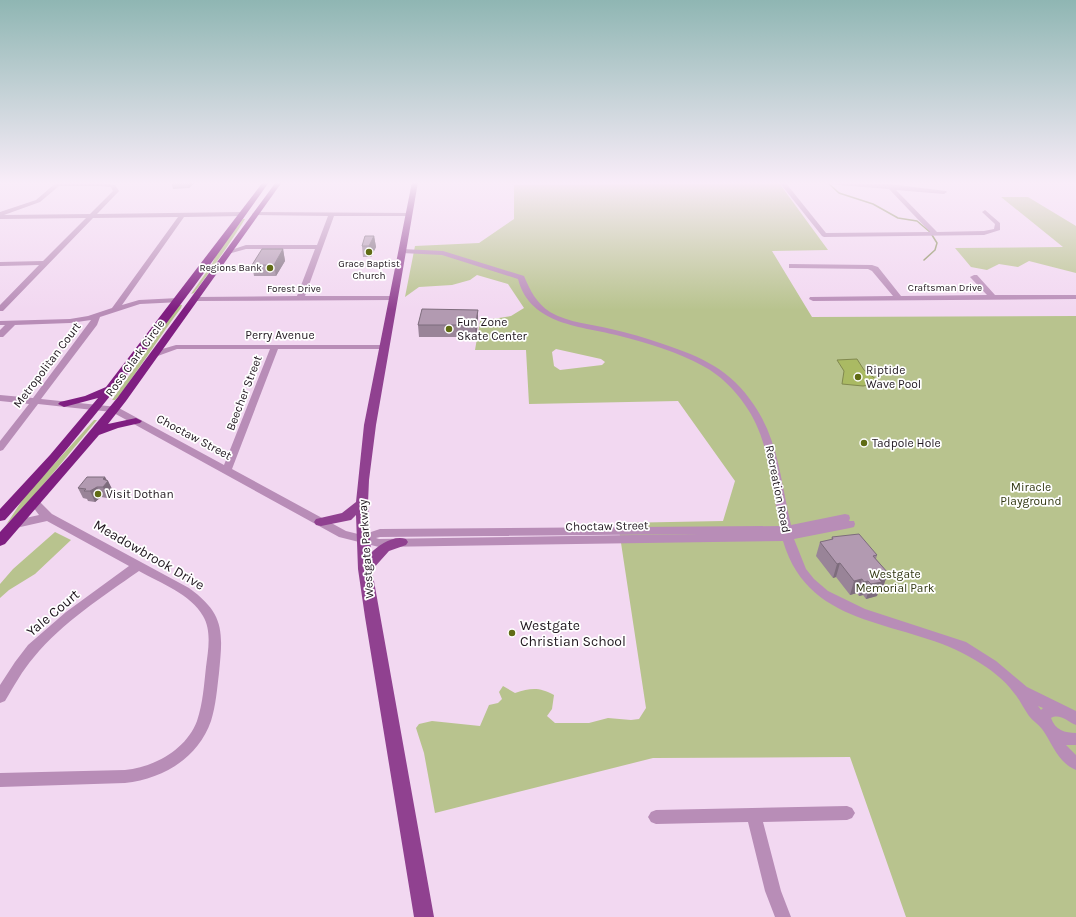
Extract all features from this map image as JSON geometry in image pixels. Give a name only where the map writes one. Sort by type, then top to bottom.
[{"type":"highway","name":"Ross Clark Circle","points":[[0,517],[85,422],[234,225]]},
{"type":"highway","name":"Ross Clark Circle","points":[[0,541],[96,433],[166,340],[248,225]]},
{"type":"highway","points":[[185,290],[195,299]]},
{"type":"highway","points":[[178,300],[182,301],[187,310]]},
{"type":"highway","points":[[70,405],[112,388]]},
{"type":"highway","points":[[70,405],[84,413],[85,422]]},
{"type":"highway","points":[[96,433],[115,425],[136,421]]},
{"type":"main road","name":"Westgate Parkway","points":[[407,225],[367,448],[362,503],[366,569],[373,625],[424,917]]},
{"type":"main road","points":[[321,522],[346,517],[362,503]]},
{"type":"main road","points":[[366,569],[384,548],[401,542]]},
{"type":"street","points":[[0,309],[83,225]]},
{"type":"street","points":[[116,308],[175,225]]},
{"type":"street","points":[[300,298],[328,225]]},
{"type":"street","points":[[816,225],[824,235],[984,233],[997,230],[998,225]]},
{"type":"street","points":[[927,225],[936,234]]},
{"type":"street","points":[[235,243],[246,248]]},
{"type":"street","points":[[228,252],[246,248],[320,247]]},
{"type":"street","name":"Recreation Road","points":[[402,253],[439,256],[522,281],[535,303],[551,316],[572,323],[628,335],[696,358],[708,364],[733,384],[754,412],[768,440],[786,533],[791,550],[810,582],[824,594],[861,612],[962,647],[992,665],[1020,690],[1035,713],[1048,727],[1064,738],[1076,739]]},
{"type":"street","points":[[0,264],[45,263]]},
{"type":"street","points":[[792,266],[869,266],[875,269],[898,298]]},
{"type":"street","points":[[974,277],[993,298]]},
{"type":"street","name":"Craftsman Drive","points":[[813,299],[1076,297]]},
{"type":"street","name":"Forest Drive","points":[[195,299],[393,298]]},
{"type":"street","points":[[0,323],[60,322],[97,316],[116,308],[147,301],[178,300]]},
{"type":"street","name":"Metropolitan Court","points":[[0,448],[94,323],[97,316]]},
{"type":"street","points":[[0,335],[12,323]]},
{"type":"street","points":[[166,340],[169,344],[176,347]]},
{"type":"street","name":"Perry Avenue","points":[[155,354],[176,347],[385,347]]},
{"type":"street","name":"Beecher Street","points":[[227,470],[275,347]]},
{"type":"street","name":"Choctaw Street","points":[[0,398],[114,410],[343,534],[379,542],[786,533],[847,521]]},
{"type":"street","name":"Meadowbrook Drive","points":[[0,780],[136,775],[158,768],[178,755],[196,737],[207,708],[215,644],[213,620],[209,613],[197,599],[48,516],[40,510],[35,503]]},
{"type":"street","points":[[16,524],[48,516]]},
{"type":"street","name":"Choctaw Street","points":[[364,538],[380,533],[786,533]]},
{"type":"street","name":"Yale Court","points":[[0,697],[22,663],[44,638],[73,613],[138,566]]},
{"type":"street","name":"Recreation Road","points":[[1020,690],[1072,716]]},
{"type":"street","name":"Recreation Road","points":[[1072,716],[1056,710],[1048,712],[1044,717],[1054,740],[1071,760],[1076,763]]},
{"type":"street","points":[[656,817],[847,813]]},
{"type":"street","points":[[754,816],[773,891],[784,917]]},
{"type":"green space","points":[[239,225],[241,225],[194,293],[191,294],[212,264],[216,255]]},
{"type":"green space","name":"Westgate Memorial Park","points":[[506,225],[810,225],[828,250],[772,251],[812,317],[1076,316],[1076,917],[906,917],[850,757],[653,758],[435,813],[424,753],[416,728],[419,724],[432,721],[480,726],[489,705],[498,703],[502,699],[499,692],[503,686],[515,693],[535,689],[554,695],[552,709],[547,716],[555,723],[589,723],[608,718],[631,720],[639,719],[646,708],[618,523],[723,521],[735,481],[678,401],[529,404],[526,350],[475,350],[480,321],[511,316],[524,308],[508,284],[477,275],[470,280],[452,285],[419,287],[405,297],[415,246],[479,243]],"holes":[[[556,349],[601,359],[605,362],[602,365],[560,370],[554,366],[552,352]]]},
{"type":"green space","points":[[1035,225],[1076,226],[1076,273],[1029,261],[1018,267],[999,264],[987,270],[971,267],[955,248],[1063,247]]},
{"type":"green space","points":[[179,305],[182,305],[181,308],[128,384],[115,400],[112,400]]},
{"type":"green space","points":[[94,420],[97,420],[41,487],[6,525],[25,496]]},
{"type":"green space","points":[[55,532],[71,540],[35,574],[9,590],[0,598],[0,584],[13,569]]},
{"type":"shaded area","name":"Riptide Wave Pool","points":[[857,359],[864,370],[881,383],[863,386],[842,384],[844,371],[837,360]]},
{"type":"building","points":[[365,236],[374,236],[369,246],[362,246]]},
{"type":"building","points":[[262,249],[283,249],[274,265],[252,265]]},
{"type":"building","points":[[422,309],[478,310],[475,327],[468,327],[468,325],[418,325]]},
{"type":"building","points":[[87,477],[105,477],[103,479],[108,481],[103,487],[97,487],[90,491],[84,491],[86,489],[78,488]]},
{"type":"building","points":[[859,534],[877,555],[873,556],[888,573],[881,575],[883,577],[878,578],[882,582],[871,584],[868,581],[864,582],[862,579],[854,581],[840,563],[837,564],[820,542],[833,539],[832,537]]},
{"type":"waterway","points":[[921,225],[930,232]]},
{"type":"waterway","points":[[924,260],[935,250],[937,243],[932,235]]},
{"type":"place","name":"Grace Baptist Church","points":[[369,252]]},
{"type":"place","name":"Regions Bank","points":[[270,268]]},
{"type":"place","name":"Fun Zone Skate Center","points":[[449,329]]},
{"type":"place","name":"Riptide Wave Pool","points":[[858,377]]},
{"type":"place","name":"Tadpole Hole","points":[[864,443]]},
{"type":"place","name":"Visit Dothan","points":[[98,494]]},
{"type":"place","name":"Westgate Christian School","points":[[512,633]]},
{"type":"park label","name":"Miracle Playground","points":[[1031,494]]}]
